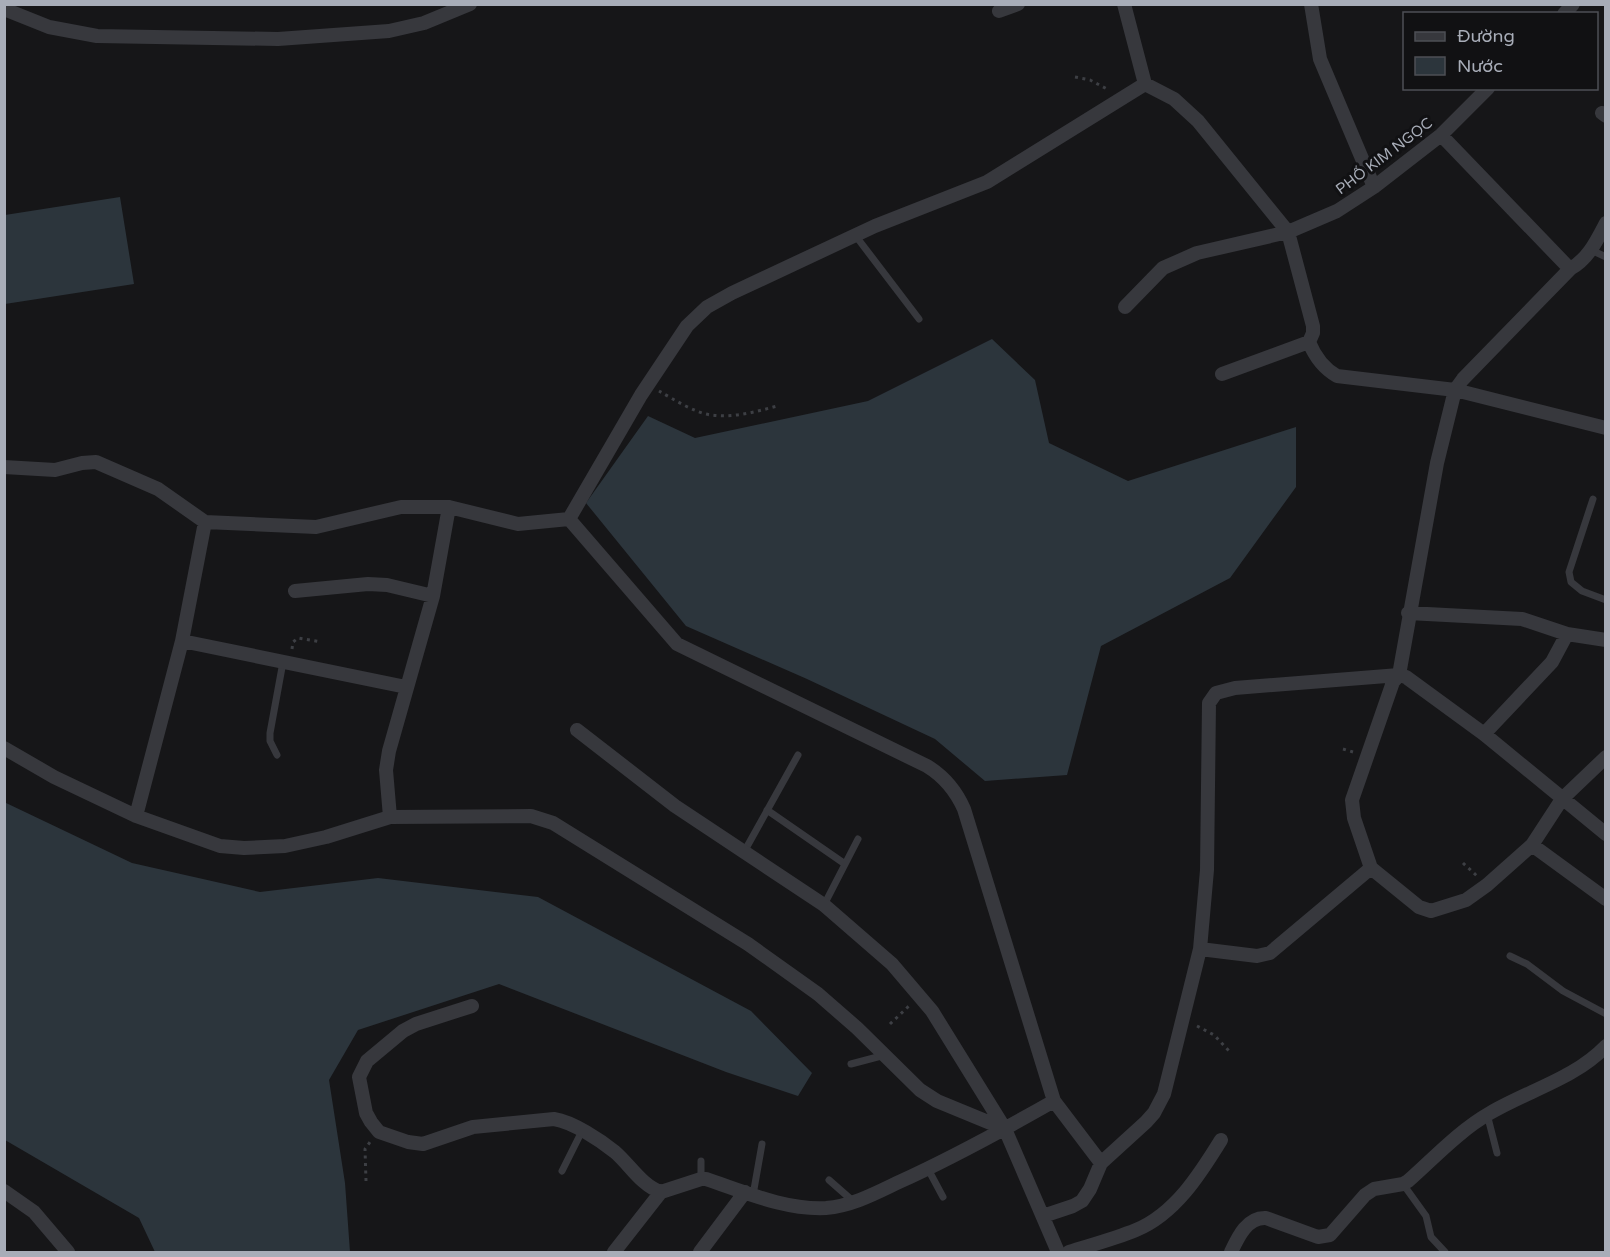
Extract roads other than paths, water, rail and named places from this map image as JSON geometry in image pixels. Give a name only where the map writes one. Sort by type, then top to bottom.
[{"type":"street","points":[[4,9],[49,27],[97,36],[278,39],[389,31],[424,23],[470,4]]},
{"type":"street","points":[[999,11],[1018,4]]},
{"type":"street","points":[[1124,4],[1145,84],[1174,99],[1192,114],[1288,232],[1313,326],[1309,342],[1222,374]]},
{"type":"street","points":[[1311,4],[1320,59],[1374,187]]},
{"type":"street","points":[[568,519],[648,384],[687,326],[707,308],[732,293],[855,235],[987,183],[1145,84]]},
{"type":"street","name":"PHỐ KIM NGỌC","points":[[1125,307],[1163,268],[1197,253],[1288,232],[1337,211],[1374,187],[1440,135],[1486,90]]},
{"type":"street","points":[[1440,135],[1570,269]]},
{"type":"street","points":[[1605,223],[1591,250],[1570,269],[1455,390],[1437,462],[1408,613],[1399,675],[1390,693],[1352,800],[1354,818],[1371,868],[1419,907],[1431,911],[1466,900],[1487,885],[1532,845],[1562,799],[1605,757]]},
{"type":"street","points":[[1309,342],[1319,361],[1337,376],[1455,390],[1605,428]]},
{"type":"street","points":[[4,467],[55,470],[96,462],[158,489],[205,522],[316,527],[401,507],[449,507],[518,524],[568,519]]},
{"type":"street","points":[[390,817],[386,770],[389,751],[433,596],[449,507]]},
{"type":"street","points":[[568,519],[677,644],[927,766],[953,789],[964,809],[1053,1101],[1101,1163]]},
{"type":"street","points":[[136,816],[182,641],[205,522]]},
{"type":"street","points":[[295,591],[368,584],[387,585],[433,596]]},
{"type":"street","points":[[1408,613],[1522,619],[1567,634],[1605,640]]},
{"type":"street","points":[[1484,734],[1552,662],[1567,634]]},
{"type":"street","points":[[182,641],[406,687]]},
{"type":"street","points":[[1042,1216],[1082,1201],[1101,1163],[1154,1113],[1164,1094],[1200,949],[1207,870],[1209,703],[1216,693],[1235,688],[1399,675],[1406,677],[1484,734],[1605,834]]},
{"type":"street","points":[[577,730],[675,806],[824,905],[892,964],[932,1011],[1005,1129],[1058,1252]]},
{"type":"street","points":[[4,748],[54,777],[136,816],[220,846],[244,848],[285,846],[316,840],[390,817],[531,816],[553,823],[748,944],[818,994],[920,1090],[937,1101],[1005,1129]]},
{"type":"street","points":[[1532,845],[1605,899]]},
{"type":"street","points":[[1200,949],[1257,956],[1270,953],[1371,868]]},
{"type":"street","points":[[472,1006],[416,1024],[403,1031],[367,1061],[359,1077],[366,1113],[380,1132],[408,1142],[423,1144],[473,1127],[554,1119],[565,1121],[616,1152],[650,1186],[661,1192]]},
{"type":"street","points":[[1232,1252],[1248,1223],[1258,1218],[1266,1218],[1318,1237],[1330,1235],[1365,1195],[1374,1189],[1403,1184],[1487,1114],[1514,1099],[1573,1073],[1595,1057],[1605,1046]]},
{"type":"street","points":[[614,1252],[661,1192],[701,1179],[780,1204],[825,1208],[854,1202],[928,1169],[1053,1101]]},
{"type":"street","points":[[1069,1252],[1138,1230],[1159,1218],[1201,1174],[1221,1140]]},
{"type":"street","points":[[4,1191],[34,1212],[68,1252]]},
{"type":"street","points":[[699,1252],[749,1193]]},
{"type":"lane","points":[[855,235],[919,319]]},
{"type":"lane","points":[[1591,250],[1605,257]]},
{"type":"lane","points":[[1593,499],[1569,572],[1571,582],[1582,591],[1605,600]]},
{"type":"lane","points":[[277,754],[270,741],[270,733],[286,662]]},
{"type":"lane","points":[[744,852],[798,755]]},
{"type":"lane","points":[[767,810],[845,864]]},
{"type":"lane","points":[[824,905],[858,839]]},
{"type":"lane","points":[[1509,956],[1527,964],[1563,991],[1605,1014]]},
{"type":"lane","points":[[851,1064],[885,1055]]},
{"type":"lane","points":[[1487,1114],[1497,1154]]},
{"type":"lane","points":[[562,1171],[582,1131]]},
{"type":"lane","points":[[749,1193],[762,1144]]},
{"type":"lane","points":[[701,1161],[701,1179]]},
{"type":"lane","points":[[928,1169],[943,1197]]},
{"type":"lane","points":[[829,1180],[854,1202]]},
{"type":"lane","points":[[1403,1184],[1426,1216],[1431,1238],[1445,1252]]},
{"type":"water","points":[[120,197],[134,284],[5,304],[5,215]]},
{"type":"water","points":[[992,339],[1035,380],[1049,443],[1128,481],[1296,427],[1296,487],[1230,578],[1101,646],[1067,775],[985,781],[935,739],[686,626],[586,503],[648,416],[695,438],[868,401]]},
{"type":"water","points":[[4,802],[132,863],[260,892],[378,878],[538,897],[751,1011],[812,1073],[798,1096],[726,1072],[499,984],[358,1030],[329,1080],[345,1183],[350,1252],[155,1252],[139,1218],[5,1140]]}]
